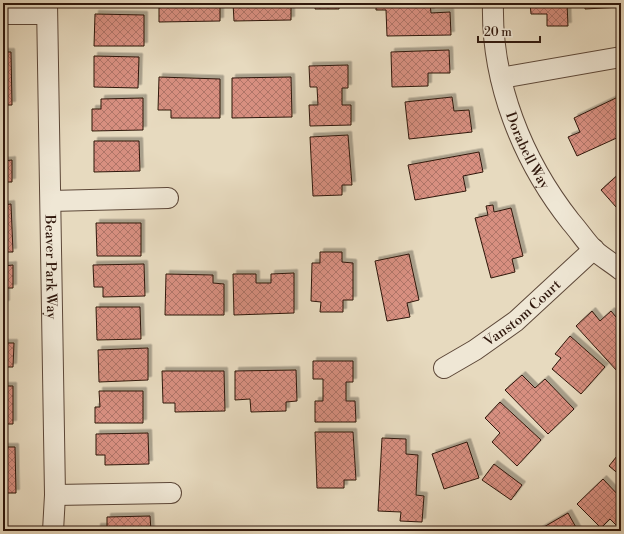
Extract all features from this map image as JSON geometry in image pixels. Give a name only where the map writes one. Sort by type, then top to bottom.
[{"type":"street","name":"Dorabell Way","points":[[493,3],[496,49],[501,78],[517,132],[538,174],[563,211],[594,249],[621,270]]},
{"type":"street","points":[[3,14],[47,8]]},
{"type":"street","name":"Beaver Park Way","points":[[47,8],[55,495],[53,531]]},
{"type":"street","points":[[501,78],[621,57]]},
{"type":"street","points":[[51,201],[168,198]]},
{"type":"street","name":"Vanstom Court","points":[[444,368],[475,350],[516,321],[594,249]]},
{"type":"street","points":[[55,495],[172,493]]},
{"type":"building","points":[[92,3],[139,3],[92,4]]},
{"type":"building","points":[[159,3],[220,3],[220,21],[159,22]]},
{"type":"building","points":[[233,3],[291,3],[291,20],[234,21]]},
{"type":"building","points":[[316,3],[339,3],[339,9],[315,9]]},
{"type":"building","points":[[376,3],[430,3],[431,13],[450,12],[451,35],[387,36],[386,10],[376,10]]},
{"type":"building","points":[[530,3],[567,3],[568,26],[547,26],[547,14],[531,14]]},
{"type":"building","points":[[585,3],[621,3],[621,7],[585,9]]},
{"type":"building","points":[[95,14],[144,15],[144,46],[94,46]]},
{"type":"building","points":[[449,50],[450,73],[428,73],[428,86],[392,87],[391,52]]},
{"type":"building","points":[[3,52],[11,52],[12,105],[3,105]]},
{"type":"building","points":[[94,56],[139,57],[138,88],[94,87]]},
{"type":"building","points":[[348,65],[348,88],[342,88],[342,105],[351,105],[351,125],[310,126],[309,105],[318,105],[317,87],[310,87],[309,66]]},
{"type":"building","points":[[159,77],[220,79],[220,118],[171,118],[171,110],[158,110]]},
{"type":"building","points":[[291,77],[292,117],[232,118],[232,78]]},
{"type":"building","points":[[452,97],[454,111],[469,110],[472,132],[409,139],[405,102]]},
{"type":"building","points":[[618,97],[621,103],[621,136],[577,156],[568,137],[580,132],[574,118]]},
{"type":"building","points":[[143,98],[143,130],[92,131],[92,109],[101,109],[101,99]]},
{"type":"building","points":[[348,135],[352,185],[342,185],[342,195],[313,196],[310,137]]},
{"type":"building","points":[[94,141],[139,141],[140,171],[94,172]]},
{"type":"building","points":[[479,152],[483,172],[463,176],[466,191],[415,200],[408,165]]},
{"type":"building","points":[[12,160],[12,182],[3,182],[3,161]]},
{"type":"building","points":[[621,172],[621,202],[616,207],[601,190]]},
{"type":"building","points":[[11,204],[13,252],[3,252],[3,205]]},
{"type":"building","points":[[493,205],[494,212],[511,208],[523,256],[512,259],[515,272],[491,278],[475,218],[488,215],[486,206]]},
{"type":"building","points":[[96,223],[141,223],[141,256],[97,256]]},
{"type":"building","points":[[320,252],[342,252],[342,262],[353,263],[353,300],[343,300],[343,312],[320,312],[321,302],[311,301],[312,263],[320,263]]},
{"type":"building","points":[[409,254],[419,300],[407,303],[410,317],[387,321],[375,261]]},
{"type":"building","points":[[144,264],[145,296],[103,297],[103,287],[94,287],[93,265]]},
{"type":"building","points":[[13,265],[13,288],[6,288],[6,304],[3,304],[3,266]]},
{"type":"building","points":[[294,273],[294,313],[234,315],[233,274],[256,274],[256,283],[271,283],[271,274]]},
{"type":"building","points":[[166,274],[213,275],[213,283],[224,284],[224,315],[165,315]]},
{"type":"building","points":[[96,307],[140,307],[141,339],[97,340]]},
{"type":"building","points":[[592,311],[600,321],[611,311],[621,323],[621,368],[617,371],[576,326]]},
{"type":"building","points":[[570,336],[605,367],[581,394],[552,369],[561,358],[555,354]]},
{"type":"building","points":[[3,343],[14,343],[13,367],[3,367]]},
{"type":"building","points":[[148,348],[148,380],[99,382],[98,350]]},
{"type":"building","points":[[313,361],[353,361],[353,382],[346,382],[346,401],[355,401],[356,422],[315,422],[315,401],[323,401],[323,379],[313,379]]},
{"type":"building","points":[[296,370],[297,401],[286,402],[286,411],[251,412],[250,399],[235,400],[235,371]]},
{"type":"building","points":[[162,371],[224,371],[225,411],[175,412],[175,403],[163,403]]},
{"type":"building","points":[[522,375],[535,388],[545,379],[574,409],[548,434],[505,390]]},
{"type":"building","points":[[3,386],[13,386],[13,424],[3,424]]},
{"type":"building","points":[[99,391],[143,391],[143,423],[95,423],[95,407],[100,407]]},
{"type":"building","points":[[500,402],[541,440],[517,466],[492,442],[500,433],[485,418]]},
{"type":"building","points":[[315,432],[353,432],[356,480],[344,480],[344,488],[317,488]]},
{"type":"building","points":[[148,433],[149,464],[105,465],[105,455],[96,455],[96,434]]},
{"type":"building","points":[[382,438],[406,439],[406,454],[418,455],[416,495],[424,496],[422,522],[400,521],[401,512],[378,511]]},
{"type":"building","points":[[467,442],[479,478],[444,489],[432,454]]},
{"type":"building","points":[[3,447],[15,447],[16,493],[3,493]]},
{"type":"building","points":[[621,451],[621,476],[609,466]]},
{"type":"building","points":[[494,464],[522,485],[511,500],[482,480]]},
{"type":"building","points":[[603,479],[621,498],[621,530],[610,519],[601,528],[577,504]]},
{"type":"building","points":[[568,513],[578,531],[537,531]]},
{"type":"building","points":[[150,516],[151,531],[97,531],[97,527],[107,527],[107,517]]}]
